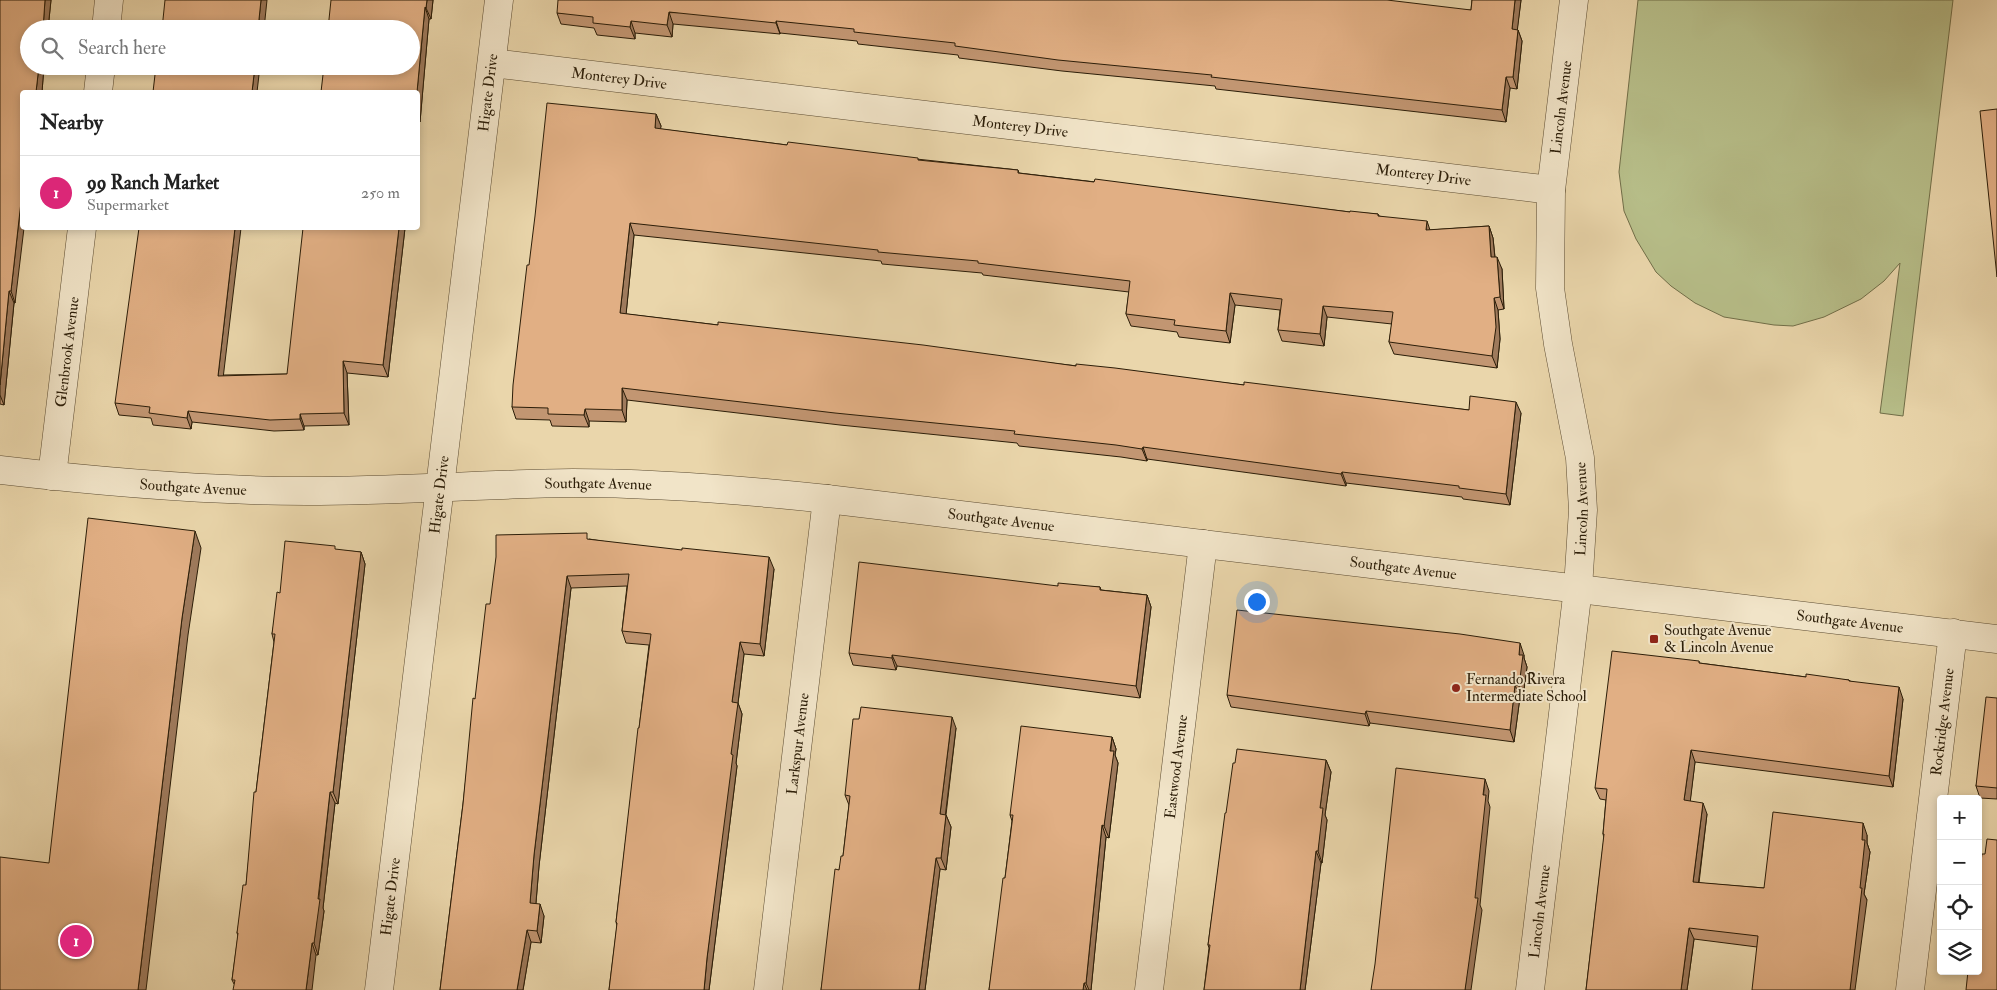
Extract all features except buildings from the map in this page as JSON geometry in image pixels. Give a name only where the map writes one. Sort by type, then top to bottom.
[{"type":"street","points":[[107,20],[109,0]]},
{"type":"street","name":"Higate Drive","points":[[379,990],[499,0]]},
{"type":"street","name":"Lincoln Avenue","points":[[1530,990],[1578,588],[1583,510],[1580,458],[1558,344],[1550,288],[1551,190],[1574,0]]},
{"type":"street","name":"Monterey Drive","points":[[492,63],[1551,190]]},
{"type":"street","points":[[98,90],[101,75]]},
{"type":"street","name":"Glenbrook Avenue","points":[[52,476],[82,230]]},
{"type":"street","name":"Southgate Avenue","points":[[0,470],[126,483],[234,490],[392,491],[576,483],[719,488],[827,499],[1997,639]]},
{"type":"street","name":"Larkspur Avenue","points":[[768,990],[827,499]]},
{"type":"street","name":"Eastwood Avenue","points":[[1149,990],[1203,544]]},
{"type":"street","name":"Rockridge Avenue","points":[[1910,990],[1953,633]]},
{"type":"green space","points":[[1638,0],[1953,0],[1903,416],[1880,413],[1900,263],[1884,281],[1861,299],[1824,317],[1793,326],[1724,317],[1695,303],[1671,286],[1656,272],[1636,239],[1624,211],[1619,172]]},
{"type":"place","name":"Southgate Avenue & Lincoln Avenue","points":[[1654,639]]},
{"type":"place","name":"Fernando Rivera Intermediate School","points":[[1456,688]]},
{"type":"place","name":"99 Ranch Market","points":[[76,941]]}]
